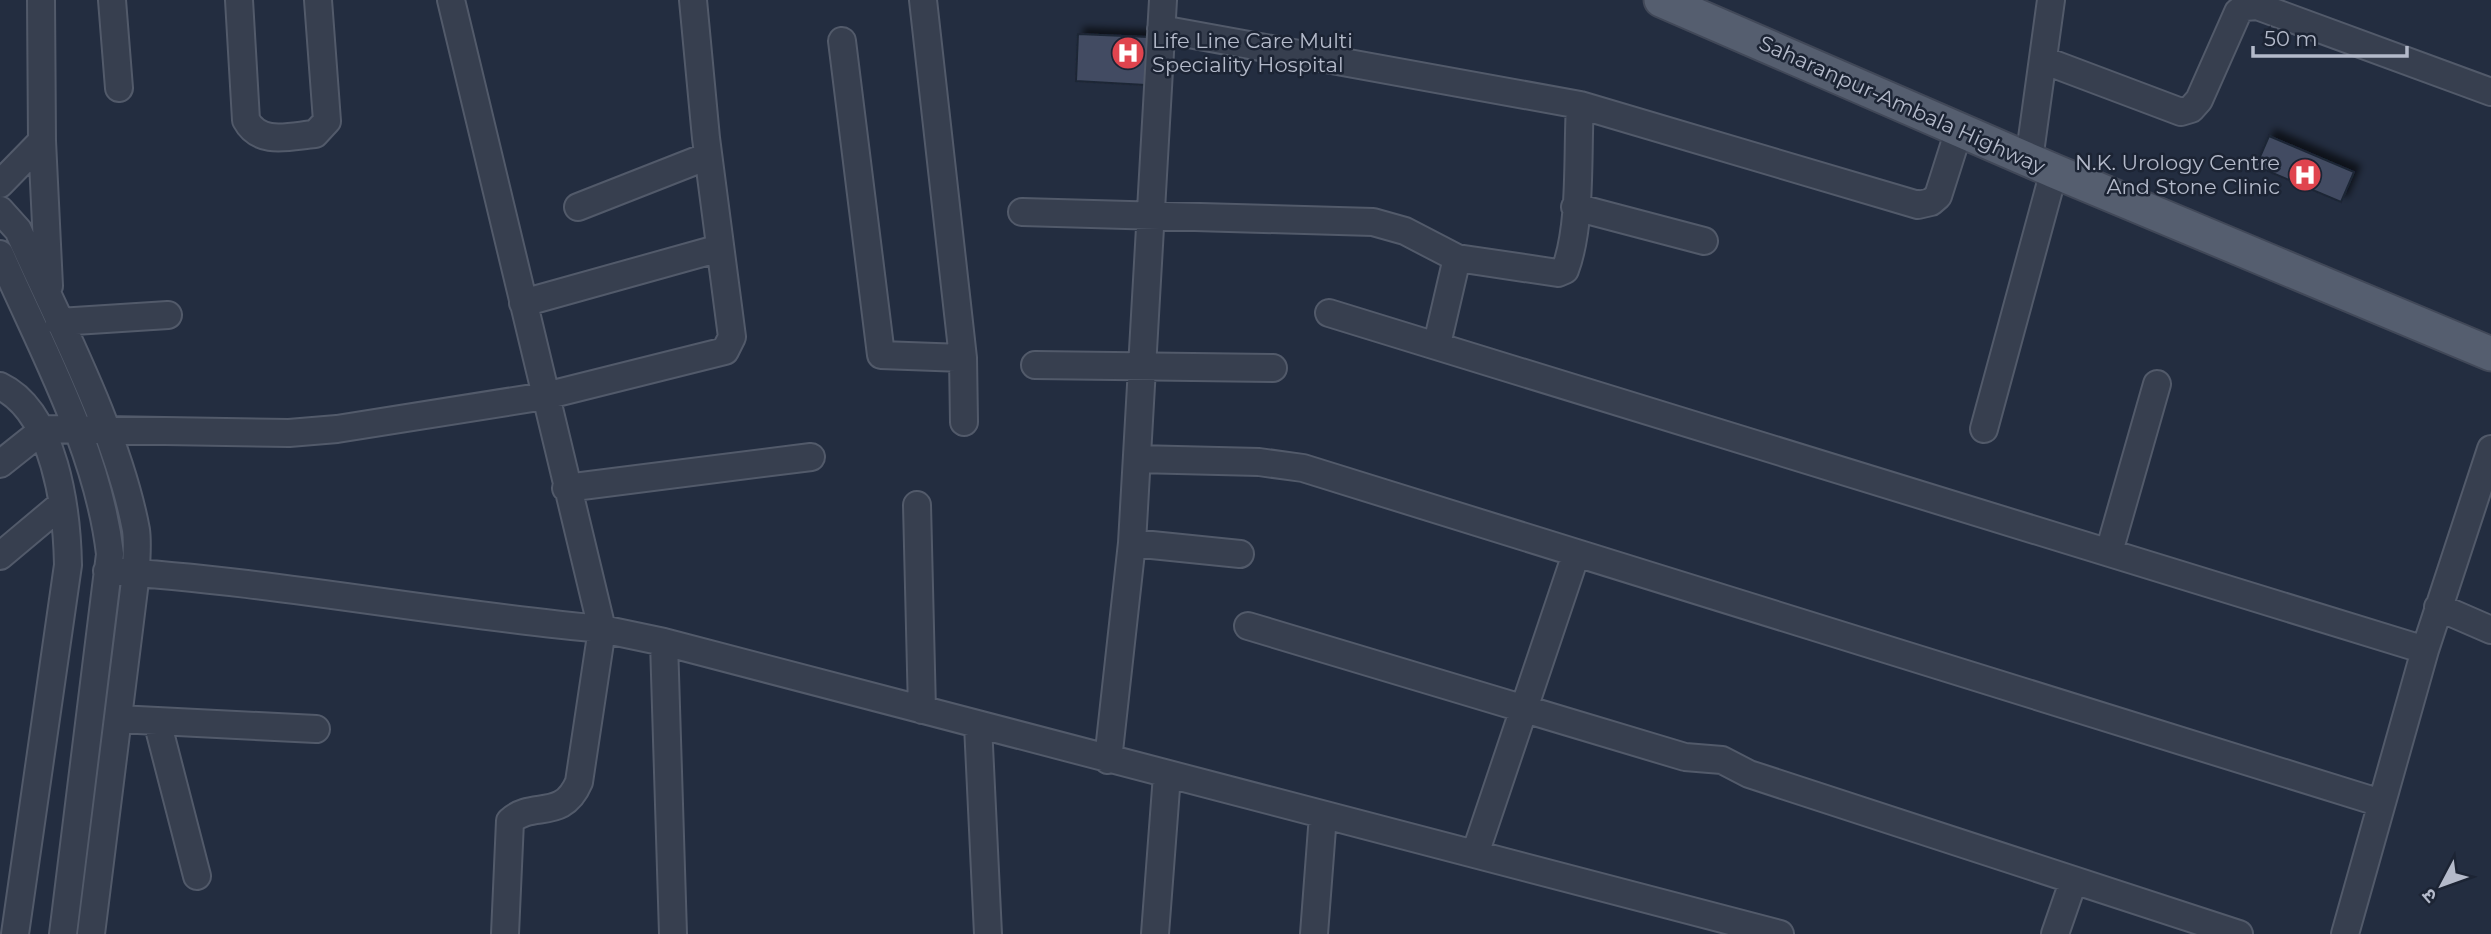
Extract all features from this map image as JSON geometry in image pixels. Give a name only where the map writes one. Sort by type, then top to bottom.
[{"type":"main road","name":"Saharanpur-Ambala Highway","points":[[1661,0],[2042,166],[2491,354]]},
{"type":"street","points":[[41,0],[42,141],[54,312]]},
{"type":"street","points":[[112,0],[119,88]]},
{"type":"street","points":[[239,0],[246,120],[251,130],[272,138],[315,134],[327,121],[318,0]]},
{"type":"street","points":[[451,0],[602,629],[579,782],[574,793],[554,809],[517,814],[510,821],[505,934]]},
{"type":"street","points":[[0,464],[44,429],[289,433],[337,429],[545,396],[725,352],[732,337],[708,156],[693,0]]},
{"type":"street","points":[[923,0],[963,358],[964,422]]},
{"type":"street","points":[[1108,760],[1132,543],[1163,0]]},
{"type":"street","points":[[1984,429],[2042,166],[2042,60],[2050,0]]},
{"type":"street","points":[[2042,60],[2181,112],[2191,109],[2199,100],[2241,6],[2257,6],[2491,92]]},
{"type":"street","points":[[1161,29],[1580,105],[1918,205],[1931,202],[1938,196],[1959,130]]},
{"type":"street","points":[[842,41],[881,355],[963,358]]},
{"type":"street","points":[[1022,212],[1150,213],[1373,222],[1405,231],[1457,258],[1558,273],[1564,270],[1569,259],[1575,207],[1580,105]]},
{"type":"street","points":[[0,184],[42,141]]},
{"type":"street","points":[[578,207],[708,156]]},
{"type":"street","points":[[1575,207],[1704,241]]},
{"type":"street","points":[[0,210],[18,230],[106,430],[128,495],[136,533],[136,573],[91,934]]},
{"type":"street","points":[[523,303],[720,248]]},
{"type":"street","points":[[0,254],[77,430],[106,524],[110,555],[63,934]]},
{"type":"street","points":[[1437,344],[1457,258]]},
{"type":"street","points":[[54,312],[169,315]]},
{"type":"street","points":[[1329,313],[1437,344],[2425,650]]},
{"type":"street","points":[[1035,365],[1273,368]]},
{"type":"street","points":[[2109,552],[2157,384]]},
{"type":"street","points":[[0,386],[21,400],[44,429],[62,504],[68,565],[15,934]]},
{"type":"street","points":[[2345,934],[2425,650],[2491,449]]},
{"type":"street","points":[[566,488],[811,457]]},
{"type":"street","points":[[1137,459],[1259,462],[1303,467],[2381,803]]},
{"type":"street","points":[[0,556],[62,504]]},
{"type":"street","points":[[917,505],[922,710]]},
{"type":"street","points":[[1132,543],[1240,554]]},
{"type":"street","points":[[1475,854],[1576,554]]},
{"type":"street","points":[[107,571],[377,601],[462,615],[602,629],[664,642],[1780,934]]},
{"type":"street","points":[[2438,607],[2491,630]]},
{"type":"street","points":[[1248,626],[1694,759],[1731,763],[1749,774],[2239,934]]},
{"type":"street","points":[[664,642],[673,934]]},
{"type":"street","points":[[118,719],[316,729]]},
{"type":"street","points":[[157,721],[197,876]]},
{"type":"street","points":[[978,724],[988,934]]},
{"type":"street","points":[[1155,934],[1167,775]]},
{"type":"street","points":[[1314,934],[1323,815]]},
{"type":"street","points":[[2055,934],[2073,882]]},
{"type":"street","points":[[0,922],[19,903]]},
{"type":"building","points":[[1078,34],[1148,37],[1146,85],[1076,81]]},
{"type":"building","points":[[2269,136],[2354,172],[2341,202],[2256,166]]},
{"type":"place","name":"Life Line Care Multi Speciality Hospital","points":[[1128,53]]},
{"type":"place","name":"N.K. Urology Centre And Stone Clinic","points":[[2305,175]]}]
